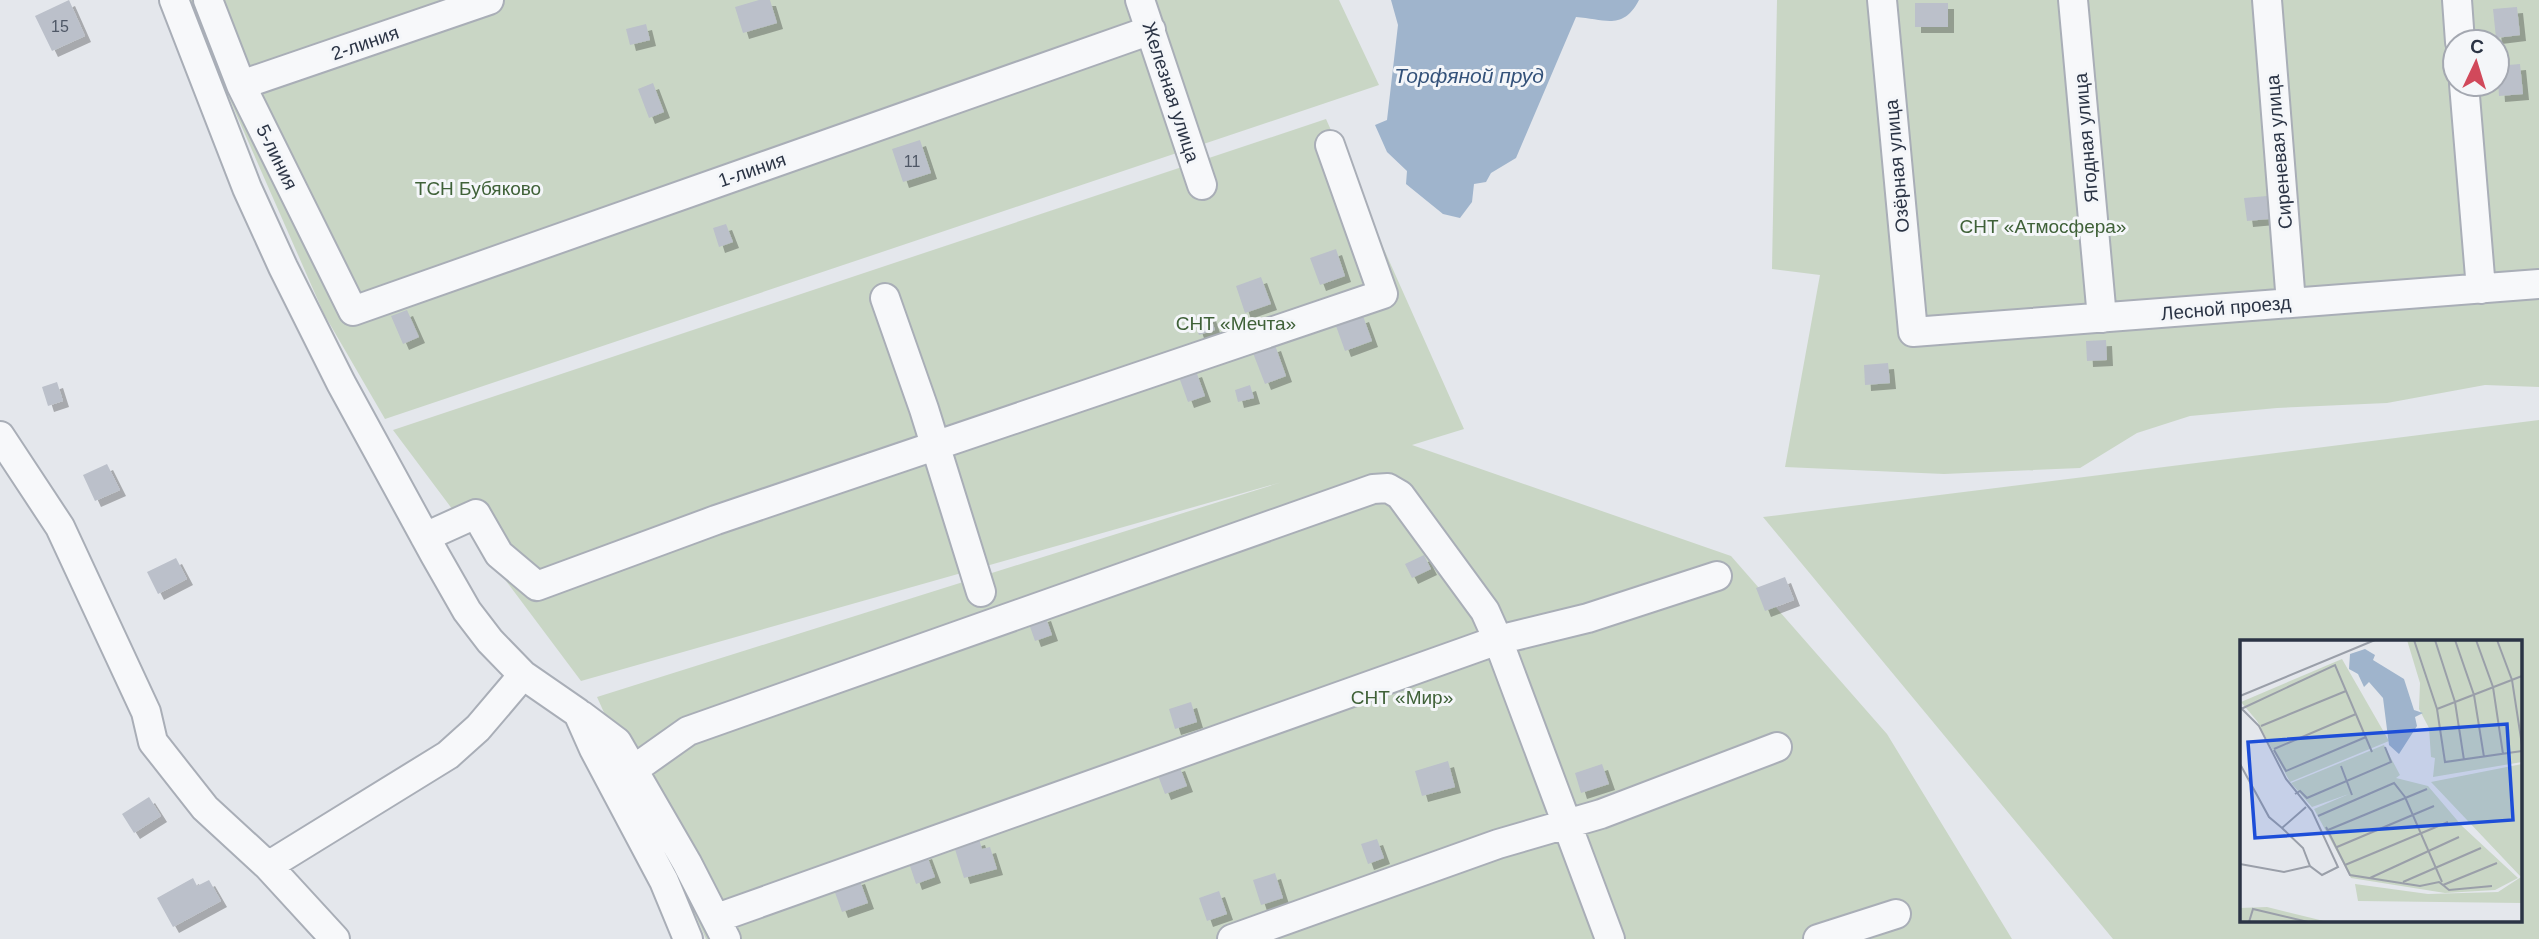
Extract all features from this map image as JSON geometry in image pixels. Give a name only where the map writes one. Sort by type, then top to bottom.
[{"type":"street","points":[[174,0],[247,188],[283,267],[341,383],[467,611],[490,641],[523,675],[617,743],[722,928],[1498,640],[1588,618],[1717,576]]},
{"type":"street","name":"5-линия","points":[[208,0],[241,85],[353,311]]},
{"type":"street","name":"2-линия","points":[[241,85],[489,0]]},
{"type":"street","name":"Железная улица","points":[[1140,0],[1202,185]]},
{"type":"street","name":"Озёрная улица","points":[[1882,0],[1913,332]]},
{"type":"street","name":"Ягодная улица","points":[[2073,0],[2102,318]]},
{"type":"street","name":"Сиреневая улица","points":[[2267,0],[2291,303]]},
{"type":"street","points":[[2457,0],[2459,28]]},
{"type":"street","name":"1-линия","points":[[353,311],[1151,30]]},
{"type":"street","points":[[2465,98],[2481,289]]},
{"type":"street","points":[[425,537],[476,514],[499,554],[537,586],[716,520],[1383,294],[1330,145]]},
{"type":"street","name":"Лесной проезд","points":[[1913,332],[2539,284]]},
{"type":"street","points":[[885,298],[924,409],[981,592]]},
{"type":"street","points":[[0,436],[60,527],[146,712],[153,742],[205,808],[268,866],[335,939]]},
{"type":"street","points":[[633,770],[688,730],[1373,489],[1388,488],[1400,495],[1485,611],[1609,939]]},
{"type":"street","points":[[268,866],[448,755],[478,728],[523,675]]},
{"type":"street","points":[[578,713],[594,749],[664,881],[688,939]]},
{"type":"street","points":[[1232,939],[1499,844],[1601,814],[1777,747]]},
{"type":"street","points":[[1818,939],[1896,914]]},
{"type":"green space","name":"ТСН Бубяково","points":[[186,0],[1339,0],[1379,85],[385,419],[324,314]]},
{"type":"green space","name":"СНТ «Атмосфера»","points":[[1777,0],[2539,0],[2539,387],[2485,385],[2387,403],[2277,408],[2190,416],[2137,433],[2080,468],[1944,474],[1785,467],[1820,275],[1772,269]]},
{"type":"green space","name":"СНТ «Мир»","points":[[1326,119],[1464,429],[1412,445],[1731,556],[1887,734],[2012,939],[706,939],[597,697],[1282,482],[581,681],[393,430]]},
{"type":"green space","points":[[2539,420],[2539,939],[2113,939],[1763,517]]},
{"type":"water","name":"Торфяной пруд","points":[[1391,0],[1639,0],[1633,10],[1620,20],[1576,17],[1516,158],[1491,173],[1486,182],[1474,184],[1472,202],[1460,218],[1443,214],[1406,184],[1407,171],[1387,152],[1375,125],[1387,120],[1398,25]]},
{"type":"building","points":[[69,0],[85,36],[52,51],[35,16]]},
{"type":"building","points":[[759,0],[770,0],[777,23],[743,33],[735,7]]},
{"type":"building","points":[[1915,3],[1948,3],[1948,27],[1915,27]]},
{"type":"building","points":[[2517,7],[2520,35],[2511,36],[2511,28],[2495,28],[2493,9]]},
{"type":"building","points":[[646,24],[650,40],[630,45],[626,29]]},
{"type":"building","points":[[2520,64],[2523,94],[2511,95],[2511,65]]},
{"type":"building","points":[[653,83],[664,112],[649,118],[638,89]]},
{"type":"building","points":[[920,140],[931,173],[903,182],[892,149]]},
{"type":"building","points":[[2267,196],[2269,219],[2247,221],[2244,198]]},
{"type":"building","points":[[726,224],[733,242],[719,247],[713,228]]},
{"type":"building","points":[[1336,249],[1345,276],[1320,285],[1310,258]]},
{"type":"building","points":[[1261,277],[1271,304],[1245,313],[1236,286]]},
{"type":"building","points":[[407,310],[419,337],[403,344],[391,316]]},
{"type":"building","points":[[1210,315],[1215,330],[1199,335],[1194,321]]},
{"type":"building","points":[[1363,316],[1372,341],[1345,351],[1336,326]]},
{"type":"building","points":[[2106,340],[2107,360],[2087,361],[2086,341]]},
{"type":"building","points":[[1275,345],[1286,376],[1265,384],[1253,353]]},
{"type":"building","points":[[1888,363],[1890,383],[1865,385],[1864,365]]},
{"type":"building","points":[[1196,371],[1205,396],[1188,402],[1179,377]]},
{"type":"building","points":[[57,382],[63,401],[48,406],[42,387]]},
{"type":"building","points":[[1250,385],[1254,398],[1238,402],[1235,390]]},
{"type":"building","points":[[107,464],[120,490],[95,501],[83,475]]},
{"type":"building","points":[[1424,555],[1431,569],[1412,578],[1405,564]]},
{"type":"building","points":[[176,558],[187,579],[158,594],[147,572]]},
{"type":"building","points":[[1785,577],[1794,600],[1765,611],[1756,588]]},
{"type":"building","points":[[1045,615],[1052,635],[1035,641],[1028,621]]},
{"type":"building","points":[[1191,702],[1197,722],[1175,729],[1169,709]]},
{"type":"building","points":[[1448,761],[1455,787],[1422,796],[1415,771]]},
{"type":"building","points":[[1602,764],[1609,784],[1581,793],[1575,773]]},
{"type":"building","points":[[1179,765],[1187,786],[1165,794],[1157,773]]},
{"type":"building","points":[[149,797],[161,816],[134,833],[122,814]]},
{"type":"building","points":[[979,839],[982,849],[990,847],[997,869],[964,878],[954,846]]},
{"type":"building","points":[[1377,839],[1384,858],[1368,864],[1361,844]]},
{"type":"building","points":[[926,853],[935,877],[916,884],[908,860]]},
{"type":"building","points":[[1275,873],[1283,898],[1261,905],[1253,880]]},
{"type":"building","points":[[193,878],[197,886],[209,880],[221,901],[173,927],[157,898]]},
{"type":"building","points":[[859,878],[868,903],[842,912],[833,887]]},
{"type":"building","points":[[1219,891],[1227,914],[1207,921],[1199,898]]},
{"type":"park label","name":"СНТ «Мечта»","points":[[1236,323]]}]
